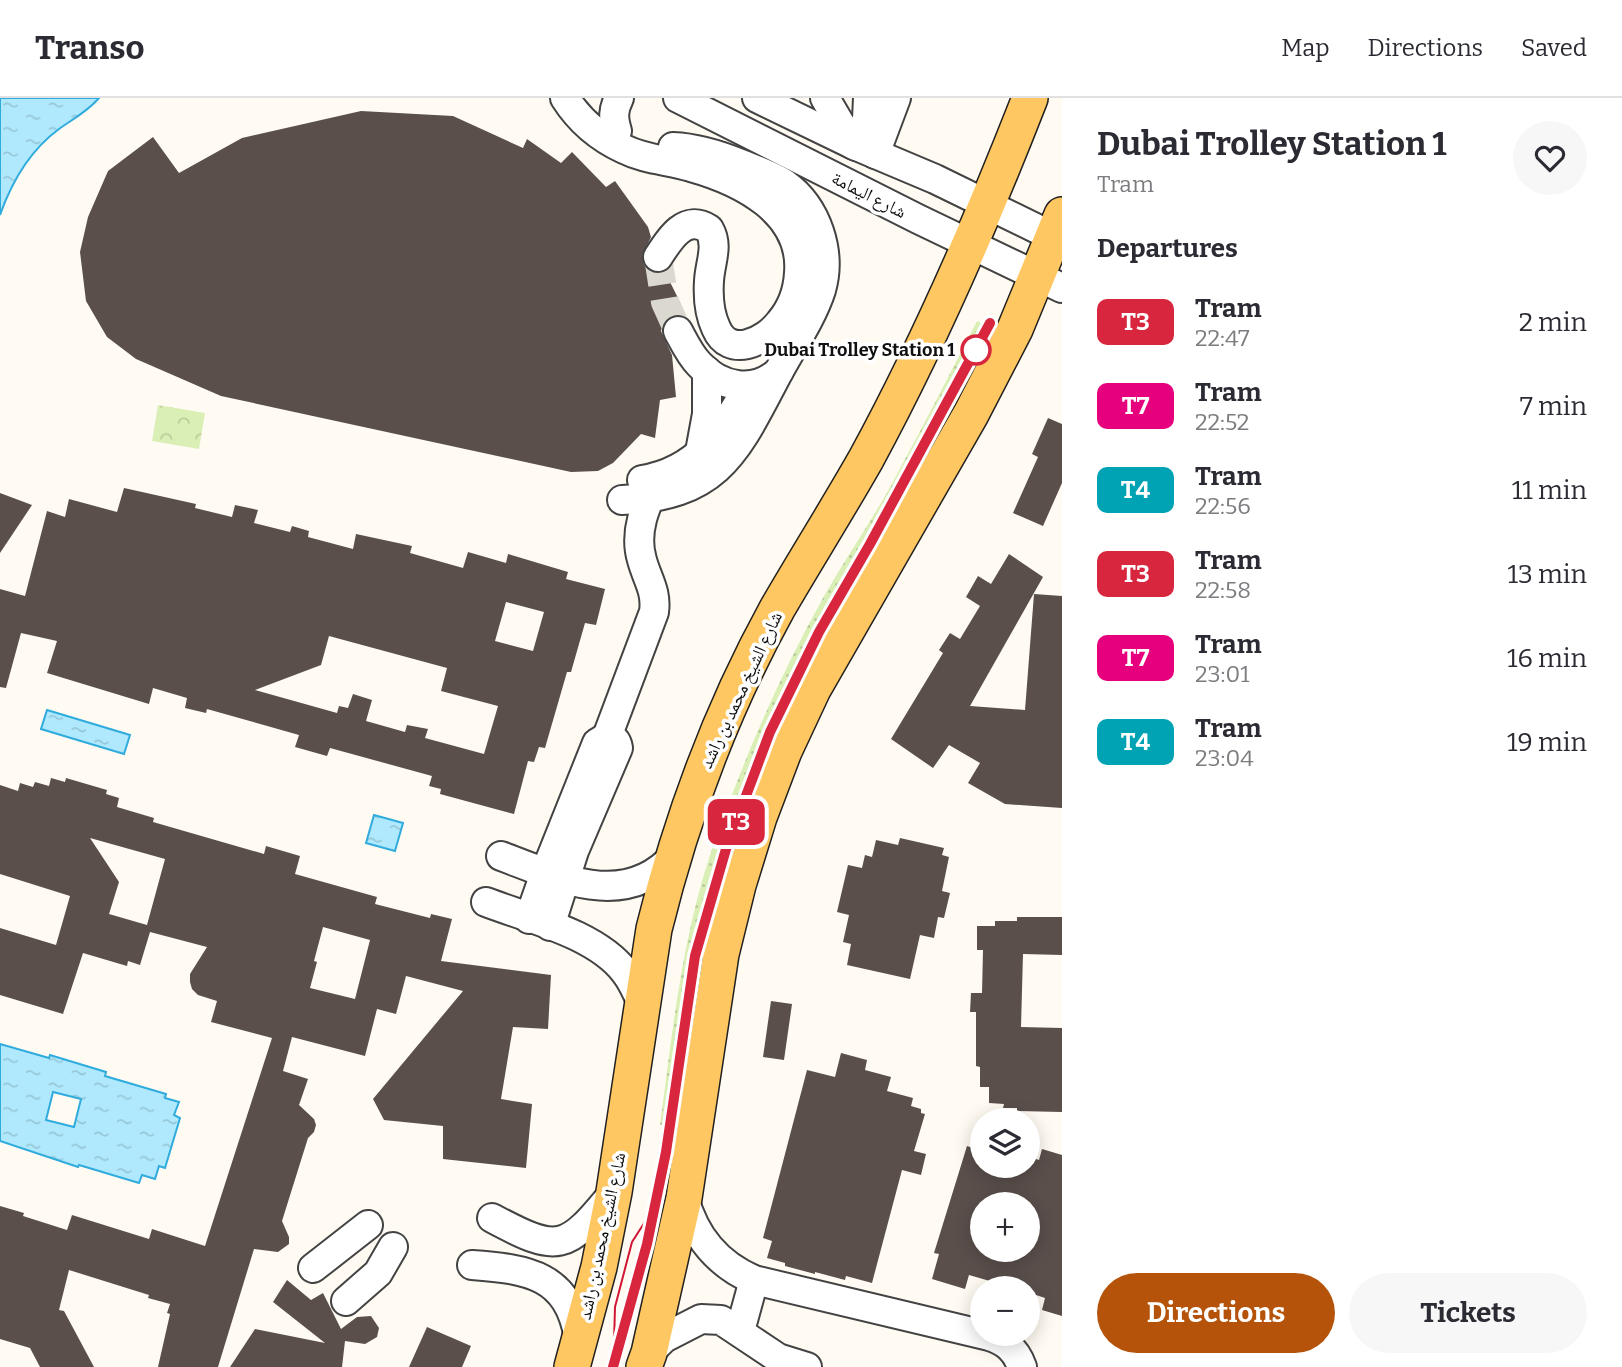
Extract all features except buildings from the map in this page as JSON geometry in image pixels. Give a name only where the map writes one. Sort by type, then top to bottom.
[{"type":"main road","name":"شارع الشيخ محمد بن راشد","points":[[576,1353],[599,1267],[614,1192],[654,929],[675,855],[710,754],[747,669],[777,610],[866,457],[970,244],[1030,98]]},
{"type":"main road","points":[[646,1360],[684,1198],[721,954],[752,840],[784,751],[813,690],[971,414],[1014,328],[1050,282],[1059,231]]},
{"type":"street","points":[[565,98],[593,130],[626,151],[692,167],[765,200],[782,217],[794,238],[798,254],[798,286],[793,302],[780,323],[763,339],[751,345],[738,345],[726,340],[717,331],[712,319],[709,280],[715,244],[709,229],[694,223],[686,225],[673,236],[658,257]]},
{"type":"street","points":[[585,98],[617,131],[648,143],[717,155],[769,175],[786,185],[800,198],[811,214],[820,232],[824,250],[821,289],[814,306],[743,437],[726,461],[691,486],[640,489]]},
{"type":"street","points":[[617,131],[614,109],[620,98]]},
{"type":"street","name":"شارع اليمامة","points":[[678,98],[1050,282]]},
{"type":"street","points":[[757,98],[988,204],[1059,231]]},
{"type":"street","points":[[825,98],[861,148]]},
{"type":"street","points":[[861,148],[868,98]]},
{"type":"street","points":[[861,148],[896,98]]},
{"type":"street","points":[[678,331],[699,364],[733,385],[748,387],[770,379],[779,371]]},
{"type":"street","points":[[699,455],[707,414],[707,371]]},
{"type":"street","points":[[640,489],[699,455],[726,423],[748,387]]},
{"type":"street","points":[[540,922],[555,876],[584,824],[618,748],[617,742],[607,737],[654,612],[654,591],[640,557],[643,512],[640,489]]},
{"type":"street","points":[[501,856],[555,876],[617,887],[634,884],[656,872],[675,855]]},
{"type":"street","points":[[486,902],[590,944],[614,959],[626,973],[643,1006]]},
{"type":"street","points":[[492,1218],[525,1236],[541,1241],[558,1241],[574,1236],[587,1225],[614,1192]]},
{"type":"street","points":[[684,1198],[689,1216],[708,1248],[737,1273],[754,1280],[1002,1340],[1012,1348],[1022,1367]]},
{"type":"street","points":[[313,1269],[368,1225]]},
{"type":"street","points":[[346,1301],[378,1273],[393,1247]]},
{"type":"street","points":[[472,1265],[527,1271],[543,1278],[558,1290],[569,1304],[576,1321],[576,1353]]},
{"type":"street","points":[[740,1331],[754,1280]]},
{"type":"street","points":[[646,1360],[663,1338],[701,1319],[721,1321],[778,1358],[807,1367]]},
{"type":"green space","points":[[977,321],[1000,333],[819,654],[683,1128],[660,1125],[687,941],[705,870],[740,774],[765,714],[808,626],[887,492]]},
{"type":"green space","points":[[158,405],[205,413],[199,449],[152,441]]},
{"type":"water","points":[[0,98],[99,98],[48,138],[30,157],[10,190],[0,215]]},
{"type":"water","points":[[47,710],[130,735],[124,754],[41,729]]},
{"type":"water","points":[[374,815],[403,823],[395,851],[366,843]]},
{"type":"water","points":[[0,1044],[49,1058],[50,1055],[106,1072],[105,1076],[166,1094],[165,1098],[179,1102],[174,1115],[180,1118],[165,1168],[159,1166],[155,1179],[142,1175],[139,1183],[79,1165],[78,1167],[0,1141]],"holes":[[[53,1092],[81,1099],[74,1127],[46,1120]]]},
{"type":"tunnel","points":[[658,257],[665,302],[678,331]]},
{"type":"tram line","points":[[613,1367],[647,1244],[666,1152],[695,956],[726,849],[770,732],[819,632],[990,323]]},
{"type":"tram line","name":"T3","points":[[613,1367],[647,1244],[666,1152],[695,956],[726,849],[770,732],[819,632],[990,323]]},
{"type":"tram line","points":[[614,1343],[615,1307],[632,1242],[650,1214]]},
{"type":"place","name":"Dubai Trolley Station 1","points":[[976,350]]}]
